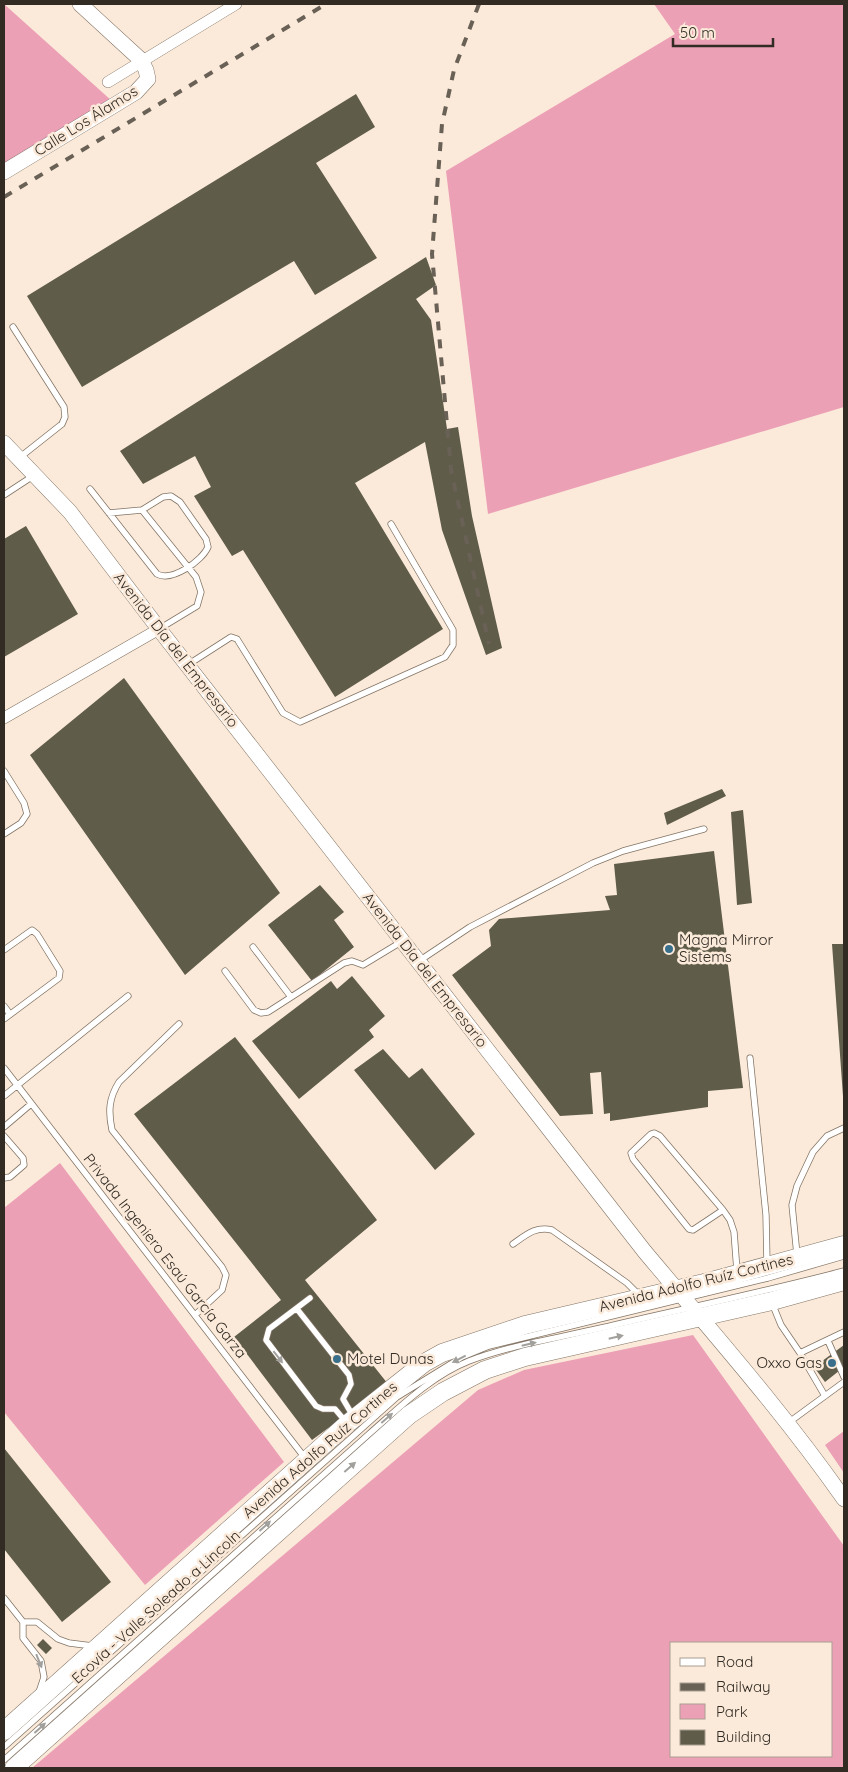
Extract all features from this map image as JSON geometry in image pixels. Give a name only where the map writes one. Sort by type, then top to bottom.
[{"type":"main road","name":"Avenida Adolfo Ruíz Cortines","points":[[14,1768],[251,1554],[409,1415],[428,1401],[485,1370],[688,1303],[737,1274],[767,1264],[844,1245]]},
{"type":"main road","name":"Avenida Adolfo Ruíz Cortines","points":[[4,1731],[351,1420],[404,1377],[442,1353],[525,1325],[642,1298],[688,1303],[772,1301],[844,1281]]},
{"type":"street","points":[[80,4],[141,60]]},
{"type":"street","name":"Calle Los Álamos","points":[[108,82],[141,60],[236,4]]},
{"type":"street","name":"Calle Los Álamos","points":[[4,172],[145,85],[148,79],[141,60]]},
{"type":"street","name":"Avenida Día del Empresario","points":[[4,443],[70,512],[158,629],[688,1303],[788,1423],[844,1499]]},
{"type":"street","points":[[4,718],[158,629]]},
{"type":"lane","points":[[13,327],[64,407],[65,417],[62,424],[19,458]]},
{"type":"lane","points":[[4,495],[35,475]]},
{"type":"lane","points":[[90,489],[157,574],[163,577],[170,576],[188,566],[206,552],[208,546],[206,540],[180,502],[171,496],[163,497],[142,510],[110,513]]},
{"type":"lane","points":[[142,510],[196,577],[201,592],[196,606],[158,629]]},
{"type":"lane","points":[[187,665],[231,637],[237,639],[284,713],[300,722],[445,657],[453,644],[452,630],[391,524]]},
{"type":"lane","points":[[4,771],[24,803],[26,814],[21,822],[4,834]]},
{"type":"lane","points":[[419,961],[470,927],[593,863],[622,851],[704,829]]},
{"type":"lane","points":[[4,950],[32,930],[37,934],[60,971],[59,978],[4,1019]]},
{"type":"lane","points":[[225,971],[254,1010],[261,1013],[268,1012],[344,963],[352,961],[363,964],[403,941]]},
{"type":"lane","points":[[253,947],[291,997]]},
{"type":"lane","points":[[4,1096],[128,996]]},
{"type":"lane","points":[[4,1006],[10,1014]]},
{"type":"lane","points":[[179,1024],[119,1082],[113,1092],[109,1115],[112,1130],[222,1267],[226,1276],[222,1290],[195,1316]]},
{"type":"lane","points":[[750,1058],[766,1215],[767,1264]]},
{"type":"lane","name":"Privada Ingeniero Esaú García Garza","points":[[4,1068],[307,1460]]},
{"type":"lane","points":[[4,1127],[31,1104]]},
{"type":"lane","points":[[797,1257],[792,1205],[797,1186],[813,1152],[827,1136],[844,1128]]},
{"type":"lane","points":[[723,1210],[699,1228],[689,1229],[633,1159],[631,1153],[651,1134],[657,1134],[723,1210],[730,1220],[734,1232],[737,1274]]},
{"type":"lane","points":[[4,1136],[23,1158],[24,1165],[10,1177],[4,1178]]},
{"type":"lane","points":[[513,1244],[532,1230],[543,1228],[552,1230],[627,1283],[642,1298]]},
{"type":"lane","points":[[4,1747],[397,1397],[462,1357],[489,1346],[688,1303],[844,1256]]},
{"type":"lane","name":"Ecovía - Valle Soleado a Lincoln","points":[[4,1760],[416,1394],[468,1362],[516,1347],[688,1303],[844,1270]]},
{"type":"lane","points":[[310,1298],[269,1329],[266,1338],[268,1344],[316,1406],[335,1409],[351,1420]]},
{"type":"lane","points":[[772,1301],[781,1325],[825,1396]]},
{"type":"lane","points":[[297,1309],[349,1375],[351,1384],[343,1399],[351,1420]]},
{"type":"lane","points":[[800,1354],[844,1332]]},
{"type":"lane","points":[[828,1341],[844,1377]]},
{"type":"lane","points":[[788,1423],[844,1382]]},
{"type":"lane","points":[[4,1598],[23,1622],[23,1638],[41,1662],[44,1677],[35,1703]]},
{"type":"lane","points":[[23,1622],[37,1622],[58,1639],[68,1643],[83,1646],[100,1645]]},
{"type":"green space","points":[[4,4],[112,101],[4,164]]},
{"type":"green space","points":[[654,4],[844,4],[844,407],[488,514],[446,171],[675,34]]},
{"type":"green space","points":[[60,1163],[284,1462],[145,1585],[4,1412],[4,1208]]},
{"type":"green space","points":[[693,1335],[844,1546],[844,1768],[32,1768],[478,1390],[524,1370]]},
{"type":"green space","points":[[844,1431],[844,1473],[825,1445]]},
{"type":"building","points":[[356,94],[375,127],[316,163],[377,258],[315,295],[294,261],[82,387],[27,296]]},
{"type":"building","points":[[426,257],[436,285],[416,299],[431,320],[447,429],[458,427],[472,516],[502,648],[486,655],[442,530],[425,442],[355,483],[443,629],[335,697],[243,550],[232,556],[194,496],[211,487],[195,456],[143,484],[120,451]]},
{"type":"building","points":[[26,526],[78,614],[4,657],[4,539]]},
{"type":"building","points":[[124,678],[280,893],[185,975],[30,755]]},
{"type":"building","points":[[722,789],[726,796],[667,825],[664,813]]},
{"type":"building","points":[[743,810],[752,903],[737,905],[731,812]]},
{"type":"building","points":[[714,851],[743,1088],[708,1091],[708,1107],[610,1121],[610,1113],[604,1114],[601,1072],[590,1073],[593,1114],[560,1116],[452,975],[491,946],[489,930],[499,919],[610,910],[605,896],[617,895],[614,864]]},
{"type":"building","points":[[320,885],[344,912],[334,920],[354,947],[312,981],[268,925]]},
{"type":"building","points":[[832,944],[844,944],[844,1096],[843,1096]]},
{"type":"building","points":[[352,976],[385,1016],[369,1030],[374,1037],[299,1099],[252,1041],[331,981],[337,989]]},
{"type":"building","points":[[235,1037],[377,1220],[305,1280],[388,1384],[312,1440],[234,1337],[281,1300],[134,1114]]},
{"type":"building","points":[[383,1049],[409,1078],[422,1068],[475,1134],[435,1170],[354,1070]]},
{"type":"building","name":"Oxxo Gas","points":[[844,1345],[844,1367],[825,1382],[814,1367]]},
{"type":"building","points":[[4,1448],[111,1582],[62,1622],[4,1549]]},
{"type":"building","points":[[43,1639],[52,1648],[46,1654],[37,1645]]},
{"type":"railway","points":[[4,197],[326,4]]},
{"type":"railway","points":[[479,4],[454,70],[442,124],[432,254],[451,470],[489,644]]},
{"type":"place","name":"Magna Mirror Sistems","points":[[669,949]]},
{"type":"place","name":"Motel Dunas","points":[[337,1359]]},
{"type":"place","name":"Oxxo Gas","points":[[832,1363]]}]
